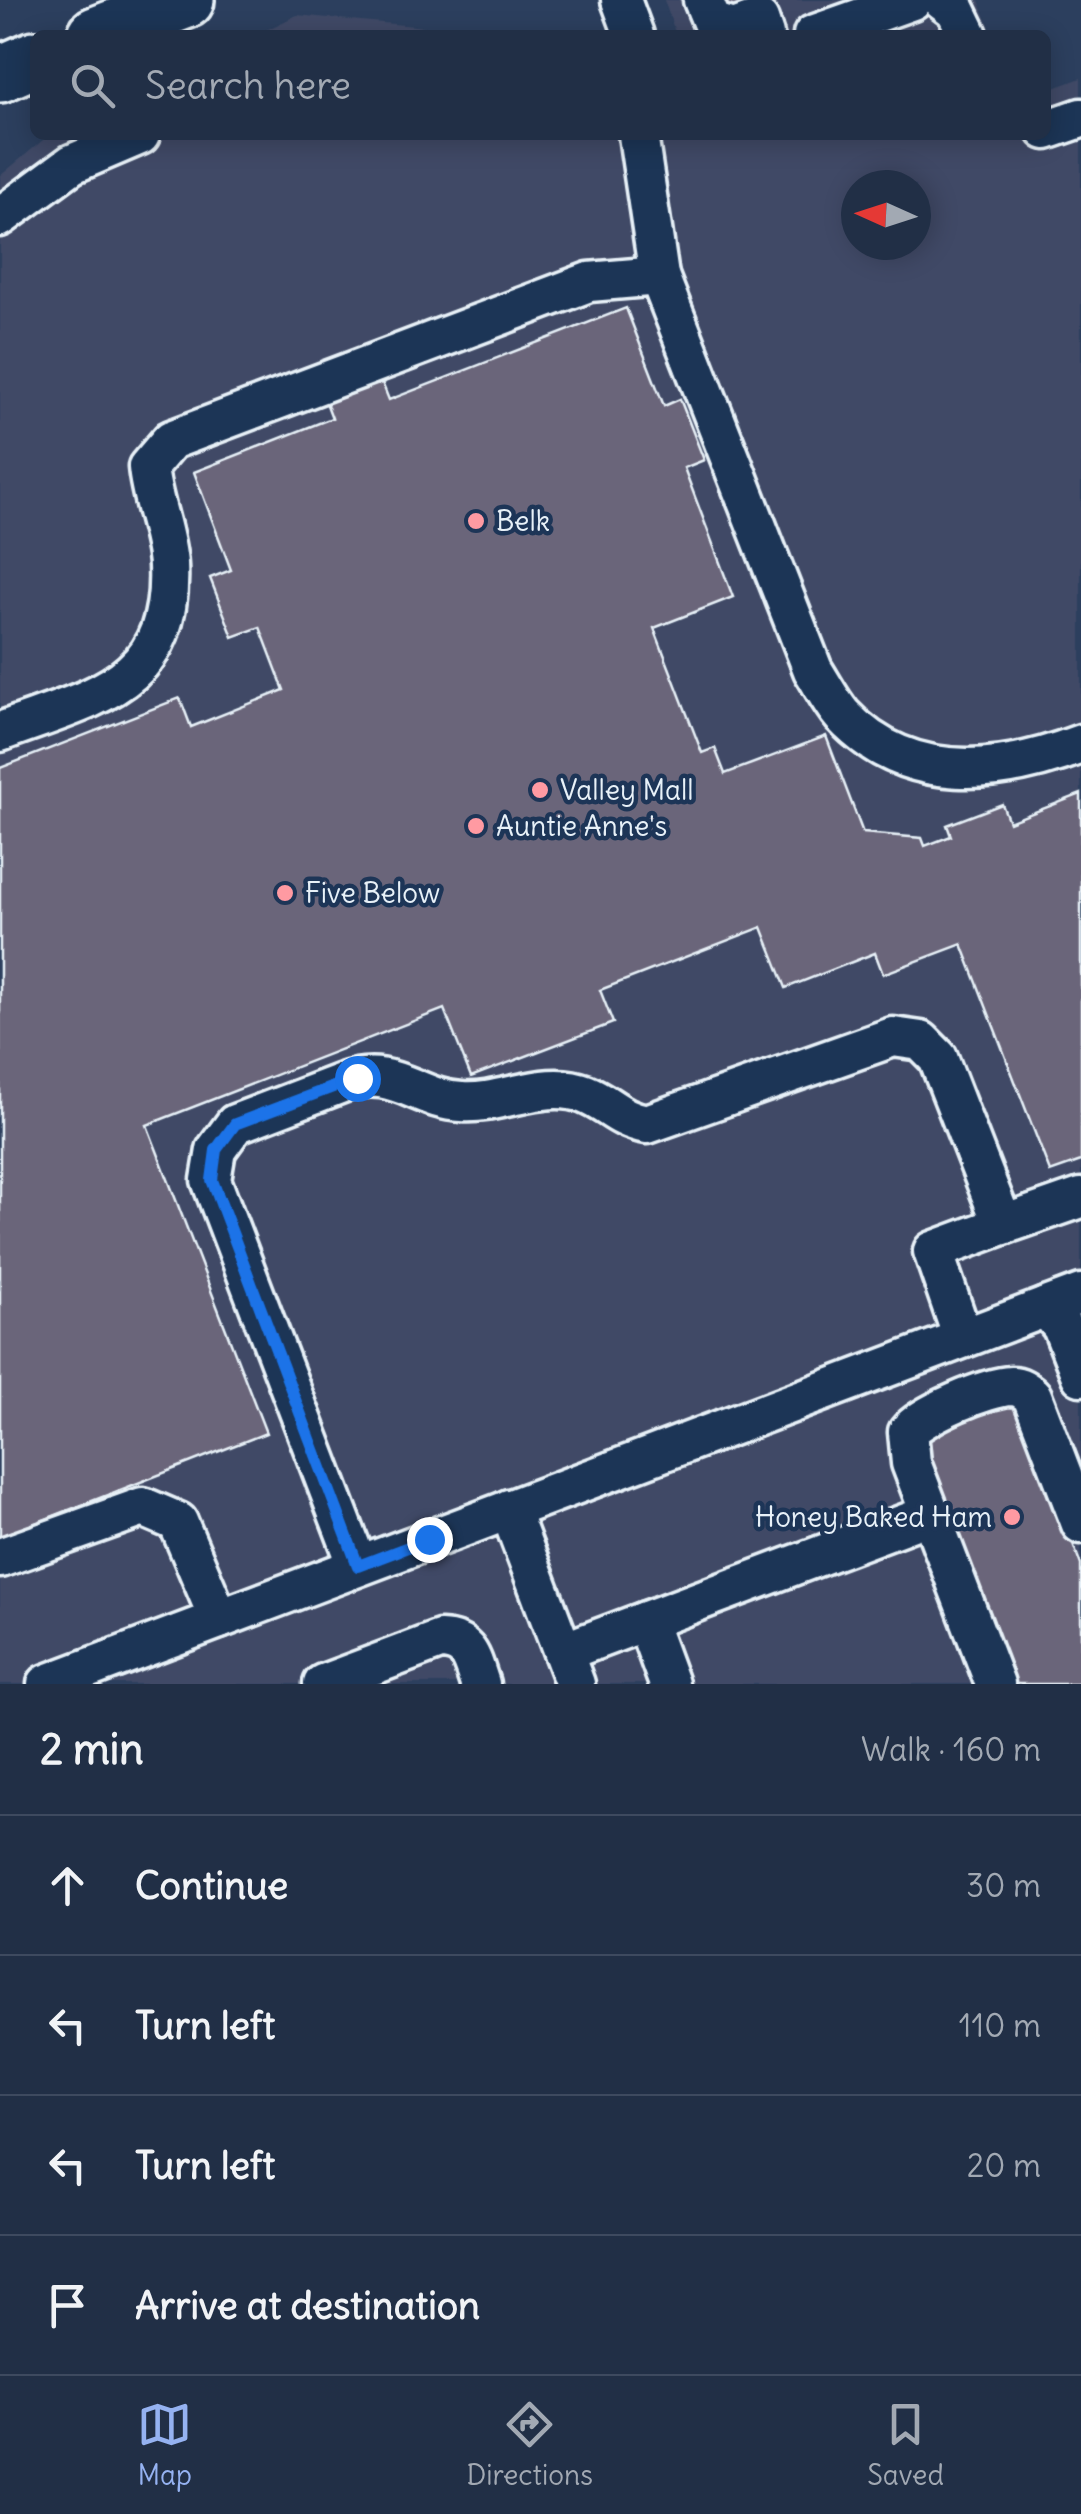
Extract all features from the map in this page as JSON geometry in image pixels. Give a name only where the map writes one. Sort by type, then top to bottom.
[{"type":"highway","points":[[109,30],[186,0]]},
{"type":"highway","points":[[0,74],[30,61]]},
{"type":"street","points":[[621,0],[632,30]]},
{"type":"street","points":[[702,0],[712,22],[734,28],[759,21]]},
{"type":"street","points":[[944,0],[956,10],[966,30]]},
{"type":"street","points":[[827,30],[906,1]]},
{"type":"street","points":[[1051,128],[1081,118]]},
{"type":"street","points":[[0,216],[72,164],[128,140]]},
{"type":"street","points":[[639,140],[659,276],[813,670],[840,714],[867,737],[906,757],[960,770],[1002,770],[1081,744]]},
{"type":"street","points":[[0,732],[111,690],[142,667],[158,640],[168,563],[151,500],[148,467],[172,440],[589,282],[659,276]]},
{"type":"street","points":[[358,1566],[212,1180],[216,1150],[235,1124],[357,1078],[391,1077],[457,1102],[490,1103],[550,1088],[585,1094],[624,1120],[647,1124],[892,1037],[921,1041],[938,1058],[1002,1225]]},
{"type":"street","points":[[964,1338],[932,1251],[1081,1198]]},
{"type":"street","points":[[46,1684],[130,1669],[219,1619],[1064,1300],[1062,1327],[1081,1376]]},
{"type":"street","points":[[995,1684],[906,1446],[908,1432],[930,1414],[1008,1386],[1022,1388],[1032,1396],[1074,1485],[1081,1524]]},
{"type":"street","points":[[0,1558],[143,1507],[161,1511],[178,1522],[219,1619]]},
{"type":"street","points":[[509,1508],[564,1674],[646,1621],[931,1514]]},
{"type":"street","points":[[646,1621],[669,1684]]},
{"type":"street","points":[[322,1684],[440,1640],[458,1640],[468,1648],[480,1684]]},
{"type":"shaded area","points":[[664,0],[979,0],[991,30],[674,30]]},
{"type":"shaded area","points":[[297,15],[458,30],[266,30]]},
{"type":"shaded area","name":"Valley Mall","points":[[1081,78],[1081,1684],[0,1684],[0,176],[43,140],[1051,140],[1051,89]]},
{"type":"building","points":[[721,0],[775,0],[727,17]]},
{"type":"building","points":[[626,308],[664,406],[680,399],[704,460],[684,468],[733,597],[654,628],[702,753],[715,748],[725,774],[826,736],[863,833],[922,838],[925,846],[951,836],[947,825],[1002,804],[1009,822],[1081,794],[1081,1161],[1050,1172],[962,944],[883,974],[875,953],[786,988],[762,927],[600,990],[613,1023],[471,1077],[444,1009],[147,1125],[266,1433],[0,1537],[0,768],[180,698],[191,727],[284,690],[260,627],[233,637],[210,578],[231,570],[194,472],[332,418],[324,397],[379,375],[389,400]]},
{"type":"building","points":[[1018,1397],[1081,1565],[1081,1684],[1014,1684],[920,1434]]},
{"type":"place","name":"Belk","points":[[476,521]]},
{"type":"place","name":"Valley Mall","points":[[540,790]]},
{"type":"place","name":"Auntie Anne's","points":[[476,826]]},
{"type":"place","name":"Five Below","points":[[285,893]]},
{"type":"place","name":"Honey Baked Ham","points":[[1012,1517]]},
{"type":"route","points":[[357,1078],[235,1124],[216,1150],[212,1180],[358,1566],[429,1539]]}]
